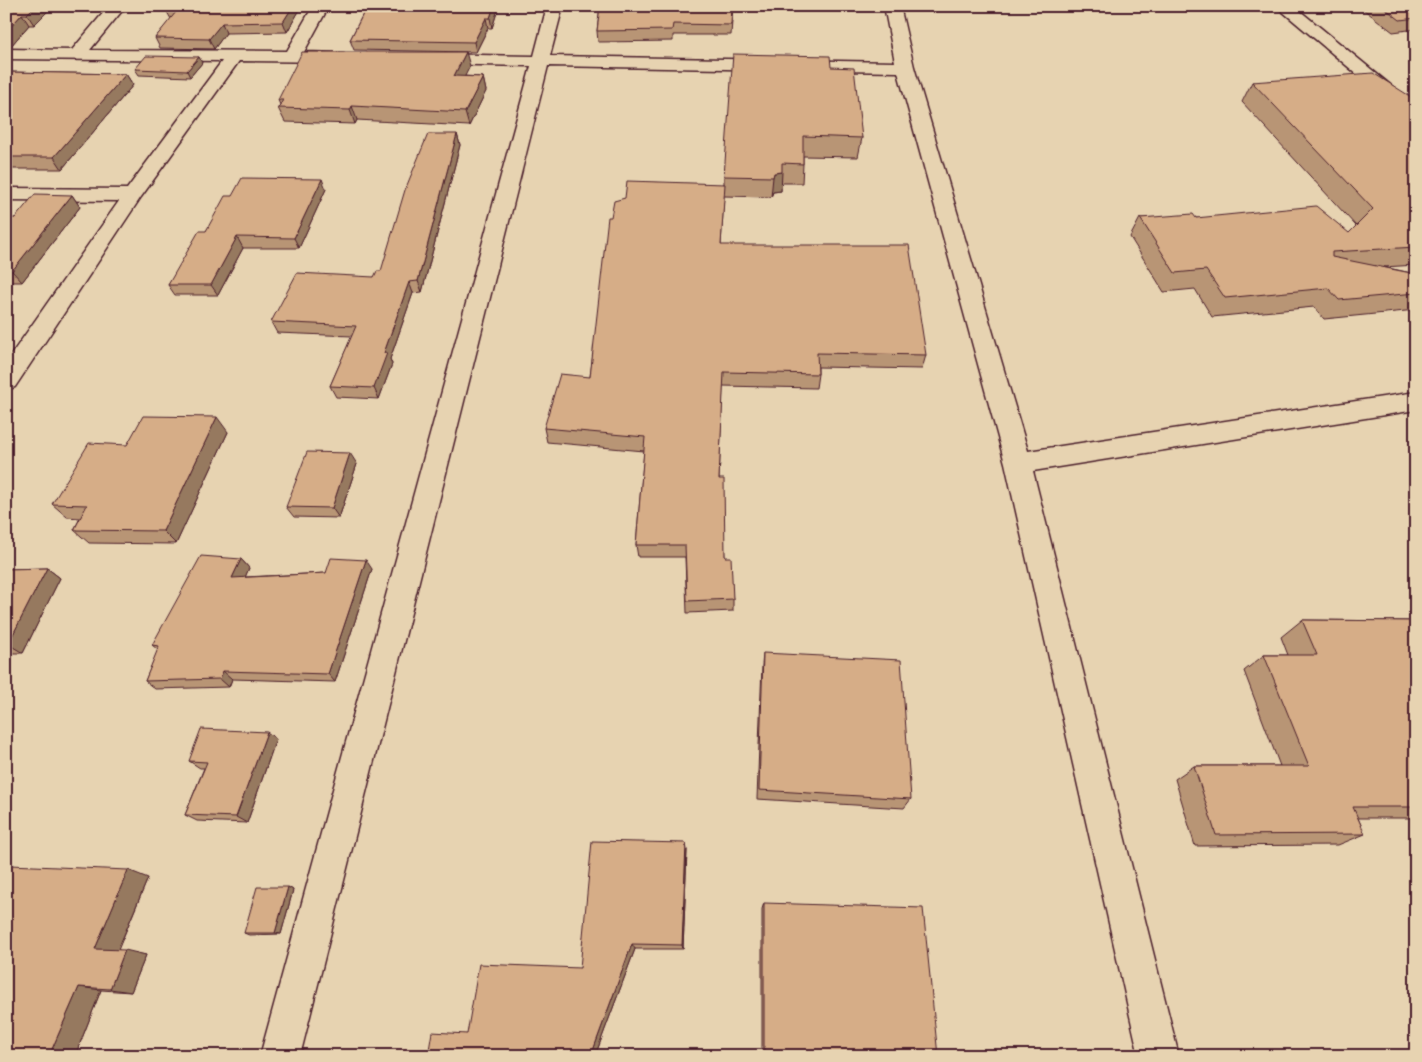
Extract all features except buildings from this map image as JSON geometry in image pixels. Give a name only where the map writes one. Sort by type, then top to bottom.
[{"type":"street","points":[[77,54],[118,6]]},
{"type":"street","points":[[293,56],[321,6]]},
{"type":"street","points":[[280,1056],[555,6]]},
{"type":"street","points":[[892,6],[904,67],[1018,463],[1159,1056]]},
{"type":"street","points":[[1284,6],[1416,115]]},
{"type":"street","points":[[6,54],[353,57]]},
{"type":"street","points":[[6,380],[133,195],[235,55]]},
{"type":"street","points":[[413,58],[904,67]]},
{"type":"street","points":[[6,194],[133,195]]},
{"type":"street","points":[[1018,463],[1416,401]]}]
